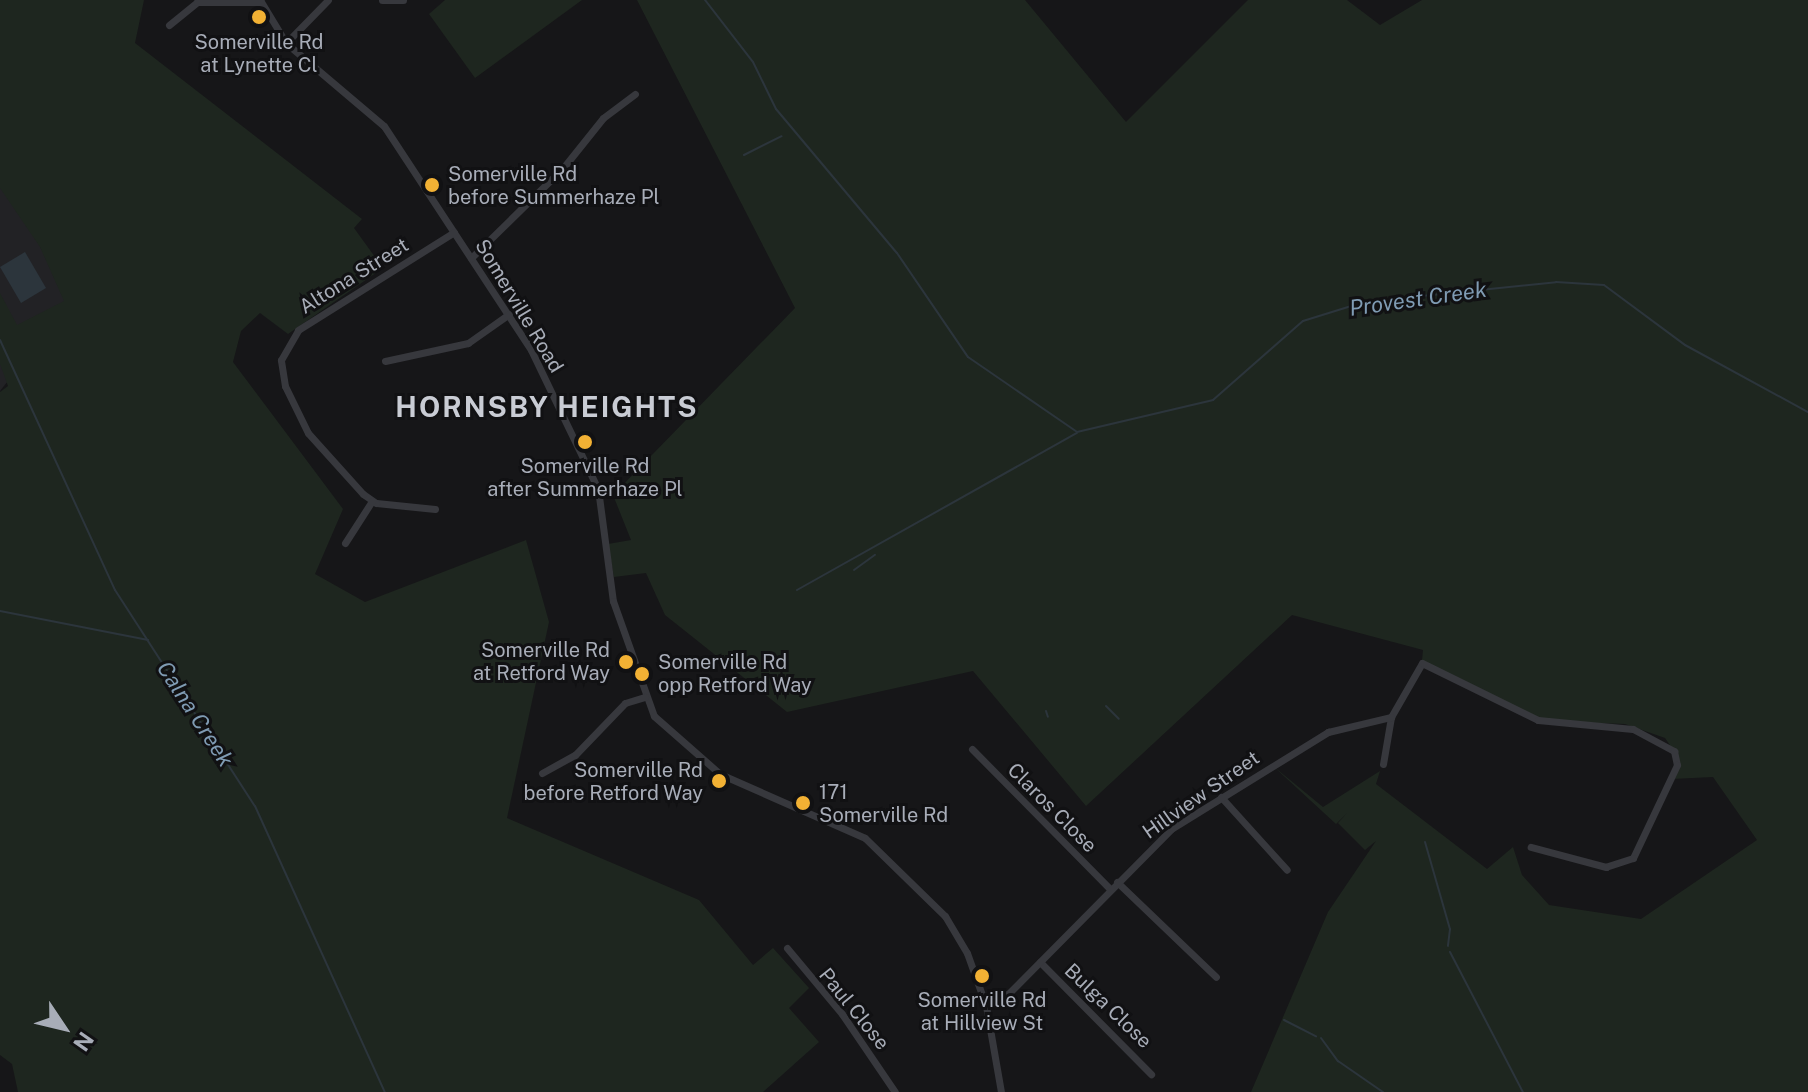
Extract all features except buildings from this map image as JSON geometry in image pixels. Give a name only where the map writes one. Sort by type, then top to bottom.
[{"type":"street","points":[[286,43],[328,0]]},
{"type":"street","points":[[382,0],[403,0]]},
{"type":"street","points":[[169,25],[197,2],[260,1]]},
{"type":"street","name":"Somerville Road","points":[[260,1],[286,43],[378,120],[509,314],[598,489],[613,601],[645,697],[664,727],[720,774],[876,847],[953,926],[986,1006],[1001,1092]]},
{"type":"street","points":[[471,258],[563,168],[603,118],[635,94]]},
{"type":"street","name":"Altona Street","points":[[372,501],[308,433],[285,386],[284,349],[298,330],[454,232]]},
{"type":"street","points":[[385,361],[468,343],[509,314]]},
{"type":"street","points":[[345,543],[372,501],[435,509]]},
{"type":"street","points":[[1383,764],[1391,717],[1412,671],[1430,664],[1538,720],[1652,736],[1674,751],[1672,777],[1642,846],[1621,865],[1531,847]]},
{"type":"street","points":[[542,773],[575,755],[625,703],[645,697]]},
{"type":"street","name":"Hillview Street","points":[[986,1006],[1040,962],[1157,841],[1221,797],[1328,732],[1391,717]]},
{"type":"street","name":"Claros Close","points":[[972,749],[1110,889]]},
{"type":"street","points":[[1221,797],[1287,870]]},
{"type":"street","points":[[1117,882],[1216,977]]},
{"type":"street","name":"Paul Close","points":[[787,948],[842,1014],[895,1092]]},
{"type":"street","name":"Bulga Close","points":[[1040,962],[1151,1074]]},
{"type":"shaded area","points":[[0,0],[144,0],[135,43],[362,219],[354,228],[383,268],[288,334],[260,313],[241,331],[233,362],[343,509],[315,574],[365,602],[526,540],[549,622],[507,818],[699,900],[753,965],[773,948],[809,988],[789,1008],[819,1042],[763,1092],[18,1092],[12,1064],[0,1055],[0,392],[8,386],[0,364],[0,293],[17,325],[64,301],[40,247],[0,188]]},
{"type":"shaded area","points":[[445,0],[582,0],[475,78],[429,14]]},
{"type":"shaded area","points":[[637,0],[1025,0],[1126,122],[1248,0],[1347,0],[1380,25],[1422,0],[1808,0],[1808,1092],[1251,1092],[1328,912],[1376,841],[1365,850],[1338,823],[1347,813],[1336,824],[1273,766],[1323,807],[1380,771],[1376,784],[1487,869],[1513,847],[1522,875],[1549,905],[1641,919],[1757,840],[1713,777],[1672,779],[1676,754],[1665,738],[1625,724],[1544,721],[1422,661],[1423,650],[1292,615],[1086,806],[973,671],[787,712],[665,615],[646,573],[614,577],[608,544],[631,540],[613,495],[795,308]]},
{"type":"shaded area","points":[[0,179],[72,300],[0,391]]},
{"type":"shaded area","points":[[25,252],[46,288],[21,303],[0,267]]},
{"type":"waterway","name":"Provest Creek","points":[[705,0],[753,62],[776,109],[897,253],[968,357],[1077,432],[1213,400],[1303,321],[1364,302],[1556,282],[1604,285],[1685,345],[1808,412]]},
{"type":"waterway","points":[[744,155],[782,136]]},
{"type":"waterway","name":"Calna Creek","points":[[0,340],[115,590],[255,806],[385,1092]]},
{"type":"waterway","points":[[797,590],[1077,433]]},
{"type":"waterway","points":[[854,570],[875,555]]},
{"type":"waterway","points":[[0,611],[148,640]]},
{"type":"waterway","points":[[1106,706],[1119,719]]},
{"type":"waterway","points":[[1046,711],[1048,717]]},
{"type":"waterway","points":[[1425,842],[1450,929],[1448,946]]},
{"type":"waterway","points":[[1450,952],[1523,1092]]},
{"type":"waterway","points":[[1284,1020],[1316,1036]]},
{"type":"waterway","points":[[1321,1038],[1338,1061],[1383,1092]]},
{"type":"place","name":"Somerville Rd at Lynette Cl","points":[[259,17]]},
{"type":"place","name":"Somerville Rd before Summerhaze Pl","points":[[432,185]]},
{"type":"place","name":"Somerville Rd after Summerhaze Pl","points":[[585,442]]},
{"type":"place","name":"Somerville Rd at Retford Way","points":[[626,662]]},
{"type":"place","name":"Somerville Rd opp Retford Way","points":[[642,674]]},
{"type":"place","name":"Somerville Rd before Retford Way","points":[[719,781]]},
{"type":"place","name":"171 Somerville Rd","points":[[803,803]]},
{"type":"place","name":"Somerville Rd at Hillview St","points":[[982,976]]},
{"type":"district","name":"HORNSBY HEIGHTS","points":[[547,407]]}]
